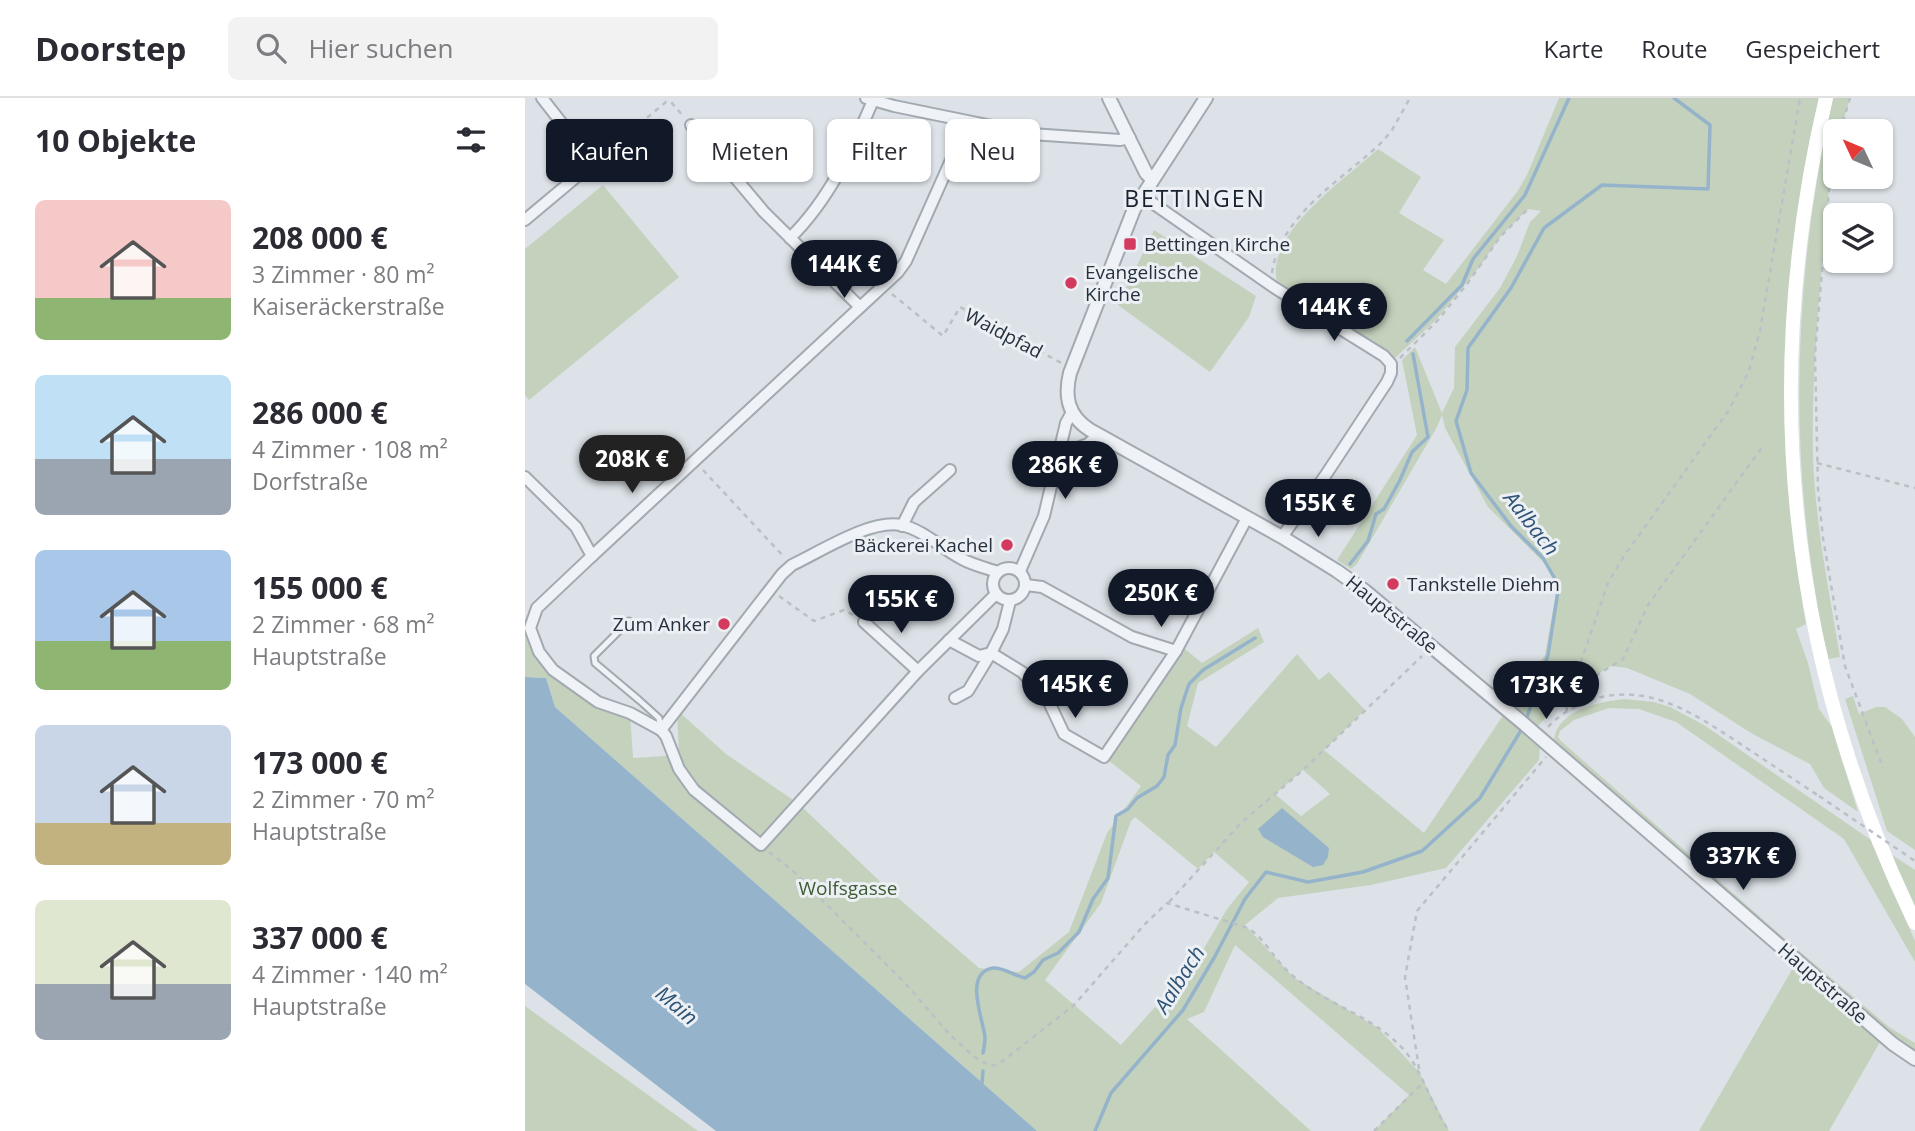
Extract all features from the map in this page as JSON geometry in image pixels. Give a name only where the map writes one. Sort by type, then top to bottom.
[{"type":"main road","points":[[1826,98],[1804,209],[1793,310],[1791,417],[1798,529],[1824,672],[1850,764],[1871,826],[1915,923]]},
{"type":"street","points":[[542,98],[558,119]]},
{"type":"street","points":[[1109,98],[1151,179]]},
{"type":"street","points":[[1020,571],[1044,516],[1061,454],[1066,423],[1072,412],[1067,394],[1072,368],[1126,225],[1151,179],[1206,98]]},
{"type":"street","points":[[790,238],[810,216],[832,184],[856,139],[871,99],[955,119]]},
{"type":"street","points":[[1040,135],[1120,140],[1130,138]]},
{"type":"street","points":[[945,174],[906,261],[883,286],[695,458],[537,608],[530,628],[534,641],[553,670],[598,702],[629,713],[661,730],[679,769],[694,790],[761,845],[918,670],[996,594]]},
{"type":"street","points":[[525,220],[570,182]]},
{"type":"street","points":[[739,182],[764,212],[860,307]]},
{"type":"street","points":[[1141,195],[1268,283],[1384,356],[1391,364],[1390,378],[1282,537]]},
{"type":"street","name":"Hauptstraße","points":[[1072,412],[1081,424],[1098,435],[1282,537],[1337,571],[1433,646],[1893,1044],[1915,1059]]},
{"type":"street","points":[[1061,454],[1088,444],[1098,435]]},
{"type":"street","points":[[902,526],[914,502],[950,470]]},
{"type":"street","points":[[525,477],[576,527],[592,555]]},
{"type":"street","points":[[949,640],[979,656],[991,653],[1022,673],[1048,700],[1064,734],[1104,757],[1176,651],[1247,518]]},
{"type":"street","points":[[661,730],[792,565],[864,531],[885,525],[902,526],[922,534],[964,560],[998,572]]},
{"type":"street","points":[[1005,568],[1020,571],[1025,577],[1024,593],[1010,601],[996,594],[993,579],[998,572],[1005,568]]},
{"type":"street","points":[[1026,585],[1042,587],[1132,637],[1176,651]]},
{"type":"street","points":[[955,698],[968,691],[991,653],[1003,629],[1010,601]]},
{"type":"street","points":[[864,622],[918,670]]},
{"type":"lane","points":[[629,621],[594,656],[594,663],[659,719],[661,730]]},
{"type":"path","points":[[1268,283],[1277,251],[1296,221],[1383,141],[1410,98]]},
{"type":"path","points":[[1567,711],[1566,702],[1608,583],[1729,410],[1749,371],[1762,318],[1800,98]]},
{"type":"path","points":[[1844,119],[1850,98]]},
{"type":"path","points":[[646,119],[666,102],[671,102],[687,120]]},
{"type":"path","points":[[1829,189],[1815,354],[1816,463],[1823,538],[1845,667],[1883,768]]},
{"type":"path","points":[[1391,364],[1404,355],[1438,320],[1500,237],[1528,209]]},
{"type":"path","name":"Waidpfad","points":[[883,286],[943,336],[960,307],[1072,368]]},
{"type":"path","points":[[1571,691],[1623,659],[1648,605],[1763,446]]},
{"type":"path","points":[[695,458],[708,477],[792,565]]},
{"type":"path","points":[[1816,463],[1915,488]]},
{"type":"path","points":[[770,590],[814,621],[844,610],[864,622]]},
{"type":"path","points":[[761,845],[792,870],[907,984],[950,1035],[976,1058],[992,1066],[999,1064],[1074,1005],[1145,924],[1242,822],[1303,770],[1433,646]]},
{"type":"path","points":[[1540,738],[1553,722],[1567,711],[1592,700],[1638,694],[1670,702],[1702,718],[1915,861]]},
{"type":"path","points":[[1419,1072],[1405,977],[1417,911],[1553,749]]},
{"type":"path","points":[[1167,903],[1237,923],[1258,934],[1293,976],[1392,1038],[1407,1053],[1419,1072],[1448,1131]]},
{"type":"path","points":[[1374,1131],[1425,1082]]},
{"type":"green space","points":[[1559,98],[1819,98],[1795,229],[1785,361],[1789,492],[1806,624],[1796,629],[1808,663],[1819,709],[1832,727],[1858,812],[1824,788],[1810,764],[1751,733],[1690,694],[1627,668],[1611,666],[1571,691],[1536,728],[1510,705],[1545,655],[1556,593],[1553,576],[1544,563],[1488,507],[1445,428],[1442,415],[1357,564],[1351,569],[1337,560],[1417,435],[1402,360],[1415,347],[1442,413],[1454,388],[1455,347],[1500,288],[1517,256],[1530,222],[1541,211],[1528,209],[1500,237],[1436,320],[1395,358],[1391,358],[1278,285],[1276,266],[1282,247],[1310,210],[1378,149],[1421,177],[1399,213],[1444,240],[1423,270],[1446,284],[1517,192],[1527,175]]},
{"type":"green space","points":[[1833,98],[1850,98],[1844,119],[1829,119]]},
{"type":"green space","points":[[1823,148],[1823,189],[1829,189],[1828,203],[1823,203],[1813,455],[1823,556],[1840,657],[1828,659],[1815,589],[1800,448],[1802,309]]},
{"type":"green space","points":[[603,185],[679,277],[529,400],[525,395],[525,249]]},
{"type":"green space","points":[[1154,230],[1256,296],[1249,317],[1210,372],[1118,305]]},
{"type":"green space","name":"Wolfsgasse","points":[[537,608],[532,618],[539,652],[598,702],[630,713],[633,758],[679,755],[677,710],[726,754],[799,804],[890,891],[979,968],[1019,972],[1069,932],[1107,833],[1141,786],[1104,757],[1180,645],[1202,663],[1258,628],[1264,642],[1198,683],[1187,726],[1216,747],[1297,654],[1319,680],[1329,672],[1365,710],[1324,750],[1424,833],[1504,714],[1540,746],[1539,760],[1446,868],[1371,885],[1278,898],[1245,925],[1293,977],[1378,1028],[1419,1072],[1449,1131],[1374,1131],[1409,1095],[1235,945],[1204,1012],[1187,1019],[1311,1131],[1037,1131],[555,707],[546,678],[525,677],[525,620]],"holes":[[[1303,770],[1330,794],[1301,816],[1275,794]],[[1135,817],[1198,869],[1214,852],[1249,882],[1227,909],[1165,1015],[1155,1007],[1121,1045],[1045,980],[1101,903],[1131,821]]]},
{"type":"green space","points":[[1853,696],[1859,714],[1876,707],[1885,707],[1902,719],[1915,737],[1915,850],[1887,831],[1845,699]]},
{"type":"green space","points":[[1624,699],[1654,702],[1670,707],[1704,725],[1871,840],[1915,941],[1915,962],[1844,839],[1676,722],[1639,709],[1609,708],[1574,720],[1560,731],[1558,737],[1561,741],[1784,938],[1889,1027],[1915,1043],[1915,1049],[1888,1032],[1560,748],[1554,739],[1557,729],[1571,714],[1592,705]]},
{"type":"green space","points":[[1892,855],[1915,870],[1915,906]]},
{"type":"green space","points":[[1794,966],[1880,1042],[1829,1131],[1699,1131]]},
{"type":"green space","points":[[525,1006],[698,1131],[525,1131]]},
{"type":"water","name":"Main","points":[[525,677],[546,678],[555,707],[1037,1131],[716,1131],[525,984]]},
{"type":"water","points":[[1282,808],[1329,848],[1323,865],[1313,867],[1263,837],[1258,829]]},
{"type":"waterway","points":[[1407,341],[1462,285],[1473,259],[1525,195],[1569,98]]},
{"type":"waterway","name":"Aalbach","points":[[1526,720],[1548,655],[1558,591],[1555,579],[1543,558],[1511,526],[1471,473],[1456,421],[1467,390],[1468,348],[1511,288],[1544,228],[1602,185],[1708,189],[1710,125],[1674,98]]},
{"type":"waterway","points":[[1350,564],[1368,541],[1376,514],[1384,509],[1412,452],[1428,437],[1413,354]]},
{"type":"waterway","points":[[983,1053],[985,1037],[977,998],[979,978],[993,968],[1025,978],[1034,972],[1043,960],[1058,953],[1079,932],[1093,899],[1108,878],[1116,816],[1128,809],[1137,798],[1157,786],[1164,777],[1168,755],[1175,745],[1181,708],[1189,684],[1203,670],[1255,638]]},
{"type":"waterway","name":"Aalbach","points":[[1095,1131],[1111,1093],[1183,1010],[1245,899],[1266,872],[1308,882],[1363,872],[1422,851],[1480,798],[1523,727]]},
{"type":"waterway","points":[[982,1083],[983,1071]]},
{"type":"place","name":"Bettingen Kirche","points":[[1130,244]]},
{"type":"place","name":"Evangelische Kirche","points":[[1071,283]]},
{"type":"place","name":"Bäckerei Kachel","points":[[1007,545]]},
{"type":"place","name":"Tankstelle Diehm","points":[[1393,584]]},
{"type":"place","name":"Zum Anker","points":[[724,624]]},
{"type":"district","name":"BETTINGEN","points":[[1195,198]]}]
